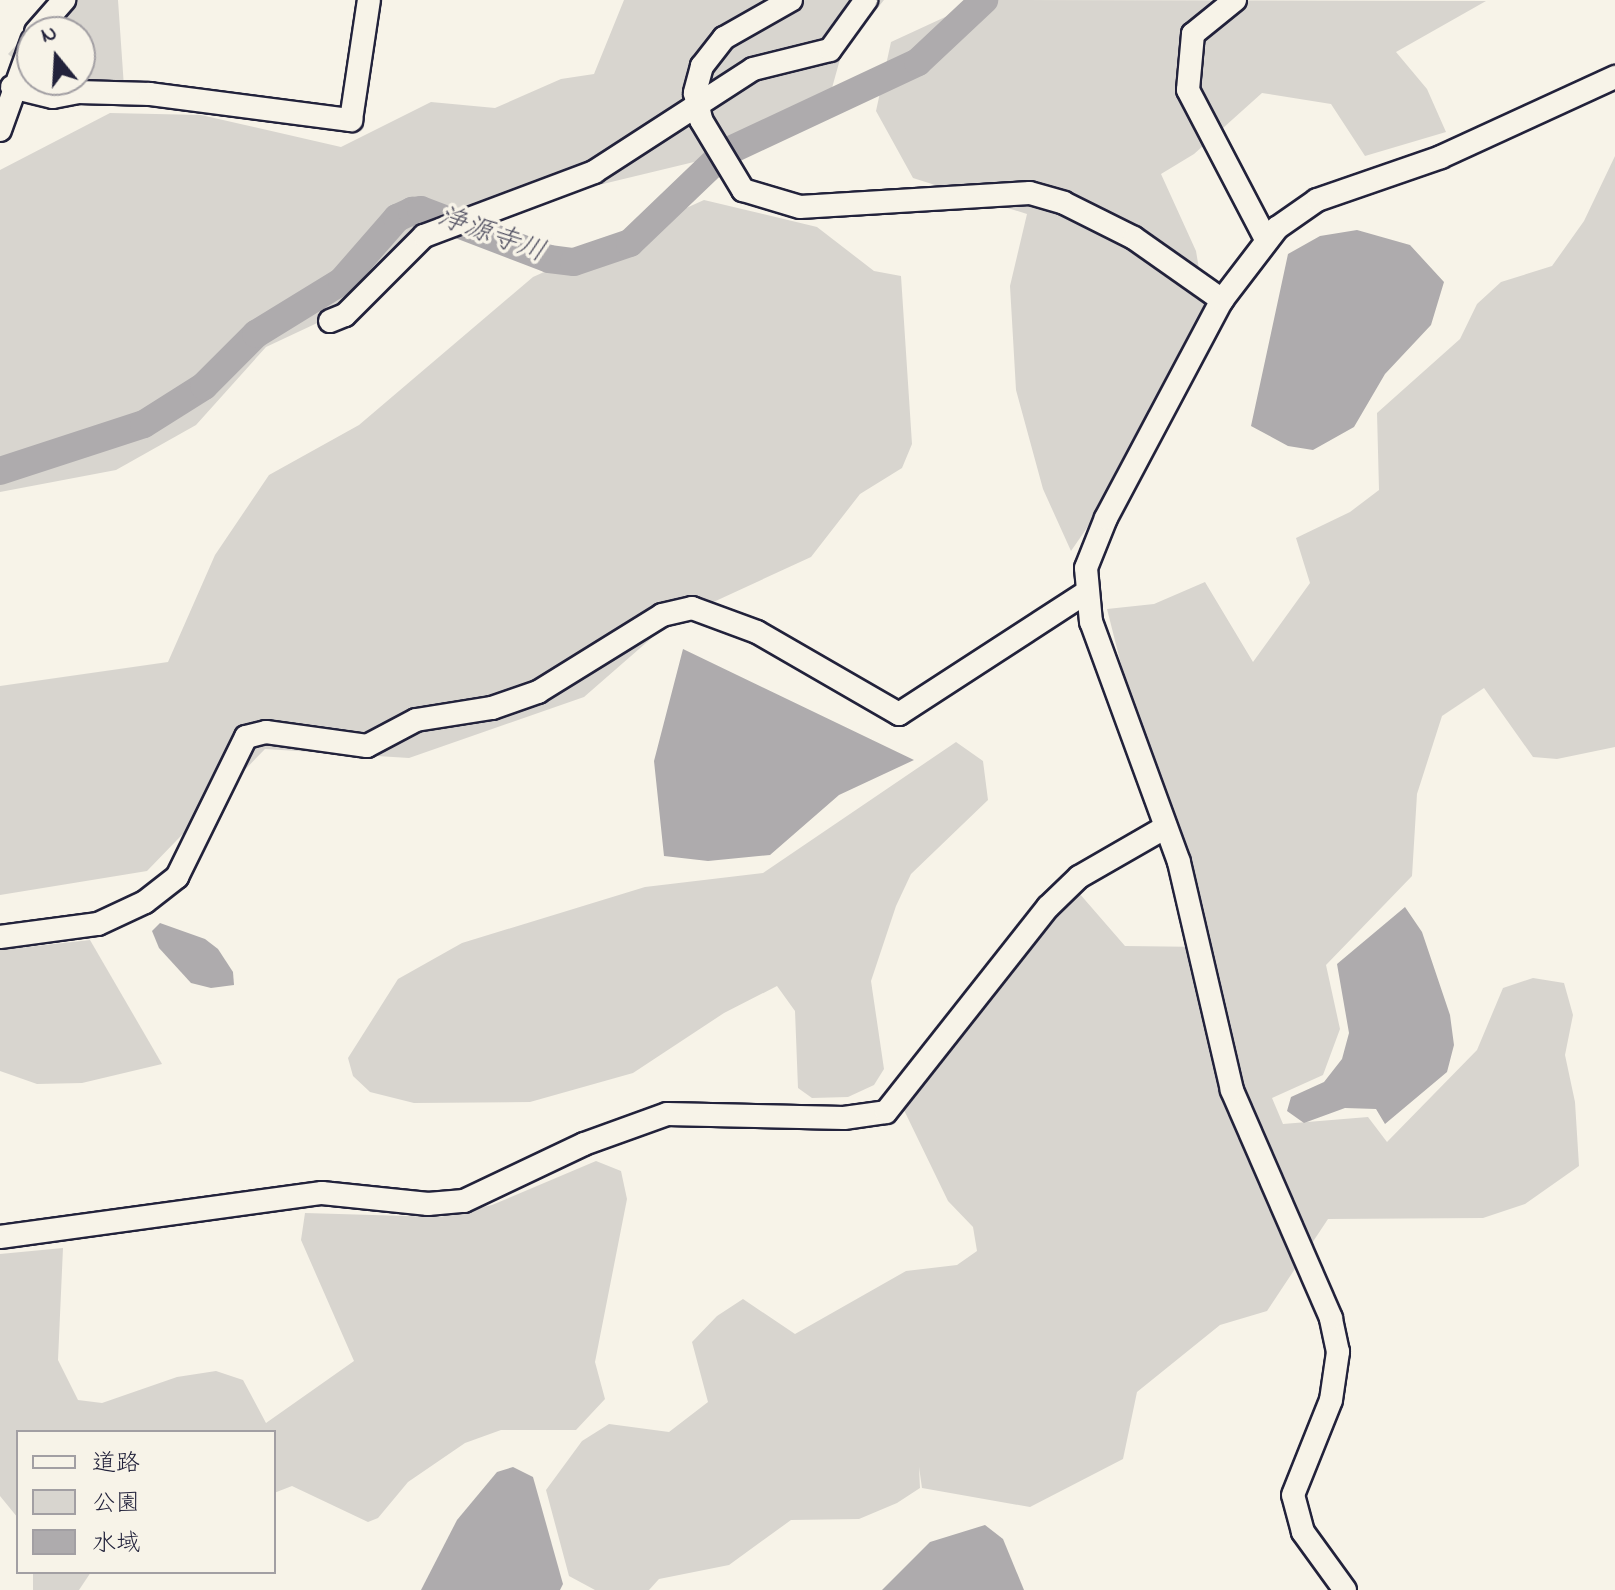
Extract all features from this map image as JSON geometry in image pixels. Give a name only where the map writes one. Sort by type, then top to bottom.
[{"type":"street","points":[[50,16],[64,0]]},
{"type":"street","points":[[12,87],[53,97],[78,92],[150,94],[351,120],[369,0]]},
{"type":"street","points":[[791,0],[713,49],[702,66],[698,115],[743,190],[757,198],[800,207],[1030,193],[1064,203],[1134,238],[1222,300]]},
{"type":"street","points":[[330,321],[345,315],[424,236],[594,172],[698,115],[753,69],[830,50],[866,0]]},
{"type":"street","points":[[1235,0],[1193,34],[1188,90],[1266,239]]},
{"type":"street","points":[[1345,1590],[1303,1532],[1293,1495],[1300,1468],[1331,1400],[1338,1352],[1331,1318],[1232,1090],[1166,827],[1084,594],[1086,568],[1106,518],[1222,300],[1266,239],[1317,200],[1441,157],[1615,77]]},
{"type":"street","points":[[0,130],[16,78]]},
{"type":"street","points":[[0,937],[98,924],[145,902],[177,877],[246,737],[266,732],[367,746],[416,720],[492,708],[538,692],[662,615],[692,608],[757,632],[899,714],[1084,594]]},
{"type":"street","points":[[0,1237],[322,1193],[428,1204],[464,1201],[584,1144],[667,1114],[844,1118],[886,1112],[1048,907],[1079,877],[1166,827]]},
{"type":"green space","points":[[57,0],[118,0],[124,87],[96,84],[96,16],[42,16]]},
{"type":"green space","points":[[624,0],[884,0],[842,52],[832,88],[752,148],[524,203],[428,250],[379,294],[266,347],[196,425],[116,470],[0,492],[0,170],[110,113],[201,115],[341,147],[431,102],[495,108],[561,79],[594,74]]},
{"type":"green space","points":[[982,0],[1486,1],[1396,52],[1427,89],[1446,132],[1365,156],[1331,104],[1262,93],[1194,154],[1161,174],[1196,251],[1207,317],[1169,409],[1071,551],[1043,489],[1016,390],[1010,286],[1027,214],[913,178],[876,111],[891,42]]},
{"type":"green space","points":[[16,45],[16,61],[8,54]]},
{"type":"green space","points":[[1615,156],[1615,747],[1557,759],[1533,757],[1484,688],[1442,716],[1417,794],[1412,876],[1326,965],[1340,1029],[1323,1075],[1272,1098],[1283,1124],[1368,1117],[1387,1142],[1477,1050],[1503,988],[1533,978],[1564,983],[1573,1015],[1565,1055],[1575,1102],[1579,1166],[1525,1204],[1483,1218],[1328,1219],[1267,1311],[1220,1325],[1137,1392],[1123,1459],[1030,1507],[922,1488],[919,1467],[920,1488],[897,1503],[859,1519],[791,1520],[729,1565],[659,1579],[649,1590],[595,1590],[569,1576],[546,1490],[582,1441],[609,1424],[669,1432],[708,1402],[692,1342],[717,1316],[743,1299],[795,1334],[906,1271],[957,1265],[977,1251],[973,1227],[948,1201],[902,1106],[1027,949],[1079,893],[1125,946],[1206,947],[1186,849],[1143,751],[1107,609],[1154,604],[1205,582],[1253,662],[1310,583],[1296,538],[1350,512],[1379,490],[1377,413],[1460,339],[1477,304],[1501,282],[1552,266],[1584,221]]},
{"type":"green space","points":[[704,200],[817,227],[874,271],[901,276],[912,444],[902,468],[860,494],[811,557],[670,622],[584,697],[409,758],[265,749],[147,871],[0,895],[0,686],[168,662],[215,555],[269,475],[359,425],[533,277]]},
{"type":"green space","points":[[956,742],[983,761],[988,800],[911,874],[896,906],[871,981],[884,1069],[874,1085],[848,1097],[812,1098],[798,1088],[795,1011],[777,986],[724,1013],[633,1073],[530,1102],[414,1103],[370,1092],[353,1076],[348,1058],[398,979],[462,943],[645,887],[763,873]]},
{"type":"green space","points":[[90,940],[162,1064],[82,1083],[37,1084],[0,1071],[0,950]]},
{"type":"green space","points":[[596,1161],[621,1171],[627,1199],[595,1362],[605,1399],[576,1430],[501,1430],[465,1443],[408,1482],[378,1518],[368,1522],[292,1486],[276,1492],[276,1430],[16,1430],[16,1516],[0,1496],[0,1254],[63,1248],[58,1360],[78,1400],[102,1403],[177,1377],[216,1371],[243,1380],[266,1423],[354,1361],[301,1240],[305,1213],[440,1217],[492,1205]]},
{"type":"green space","points":[[33,1574],[90,1574],[79,1590],[33,1590]]},
{"type":"water","points":[[1357,230],[1410,245],[1444,282],[1431,325],[1385,374],[1354,427],[1313,450],[1288,446],[1251,426],[1288,254],[1320,236]]},
{"type":"water","points":[[683,649],[914,760],[839,795],[770,855],[708,861],[664,856],[654,761]]},
{"type":"water","points":[[1405,907],[1422,932],[1450,1015],[1454,1045],[1447,1072],[1385,1124],[1376,1109],[1345,1108],[1304,1123],[1287,1111],[1291,1097],[1324,1082],[1342,1059],[1349,1033],[1337,964]]},
{"type":"water","points":[[160,923],[205,939],[218,949],[233,972],[234,985],[211,988],[191,983],[159,948],[152,931]]},
{"type":"water","points":[[513,1467],[533,1477],[563,1584],[560,1590],[421,1590],[457,1520],[497,1472]]},
{"type":"water","points":[[985,1525],[1003,1539],[1024,1590],[882,1590],[930,1542]]},
{"type":"waterway","name":"浄源寺川","points":[[0,471],[144,424],[204,386],[256,334],[342,281],[397,218],[412,211],[421,210],[549,259],[574,262],[630,243],[724,153],[918,62],[984,0]]}]
